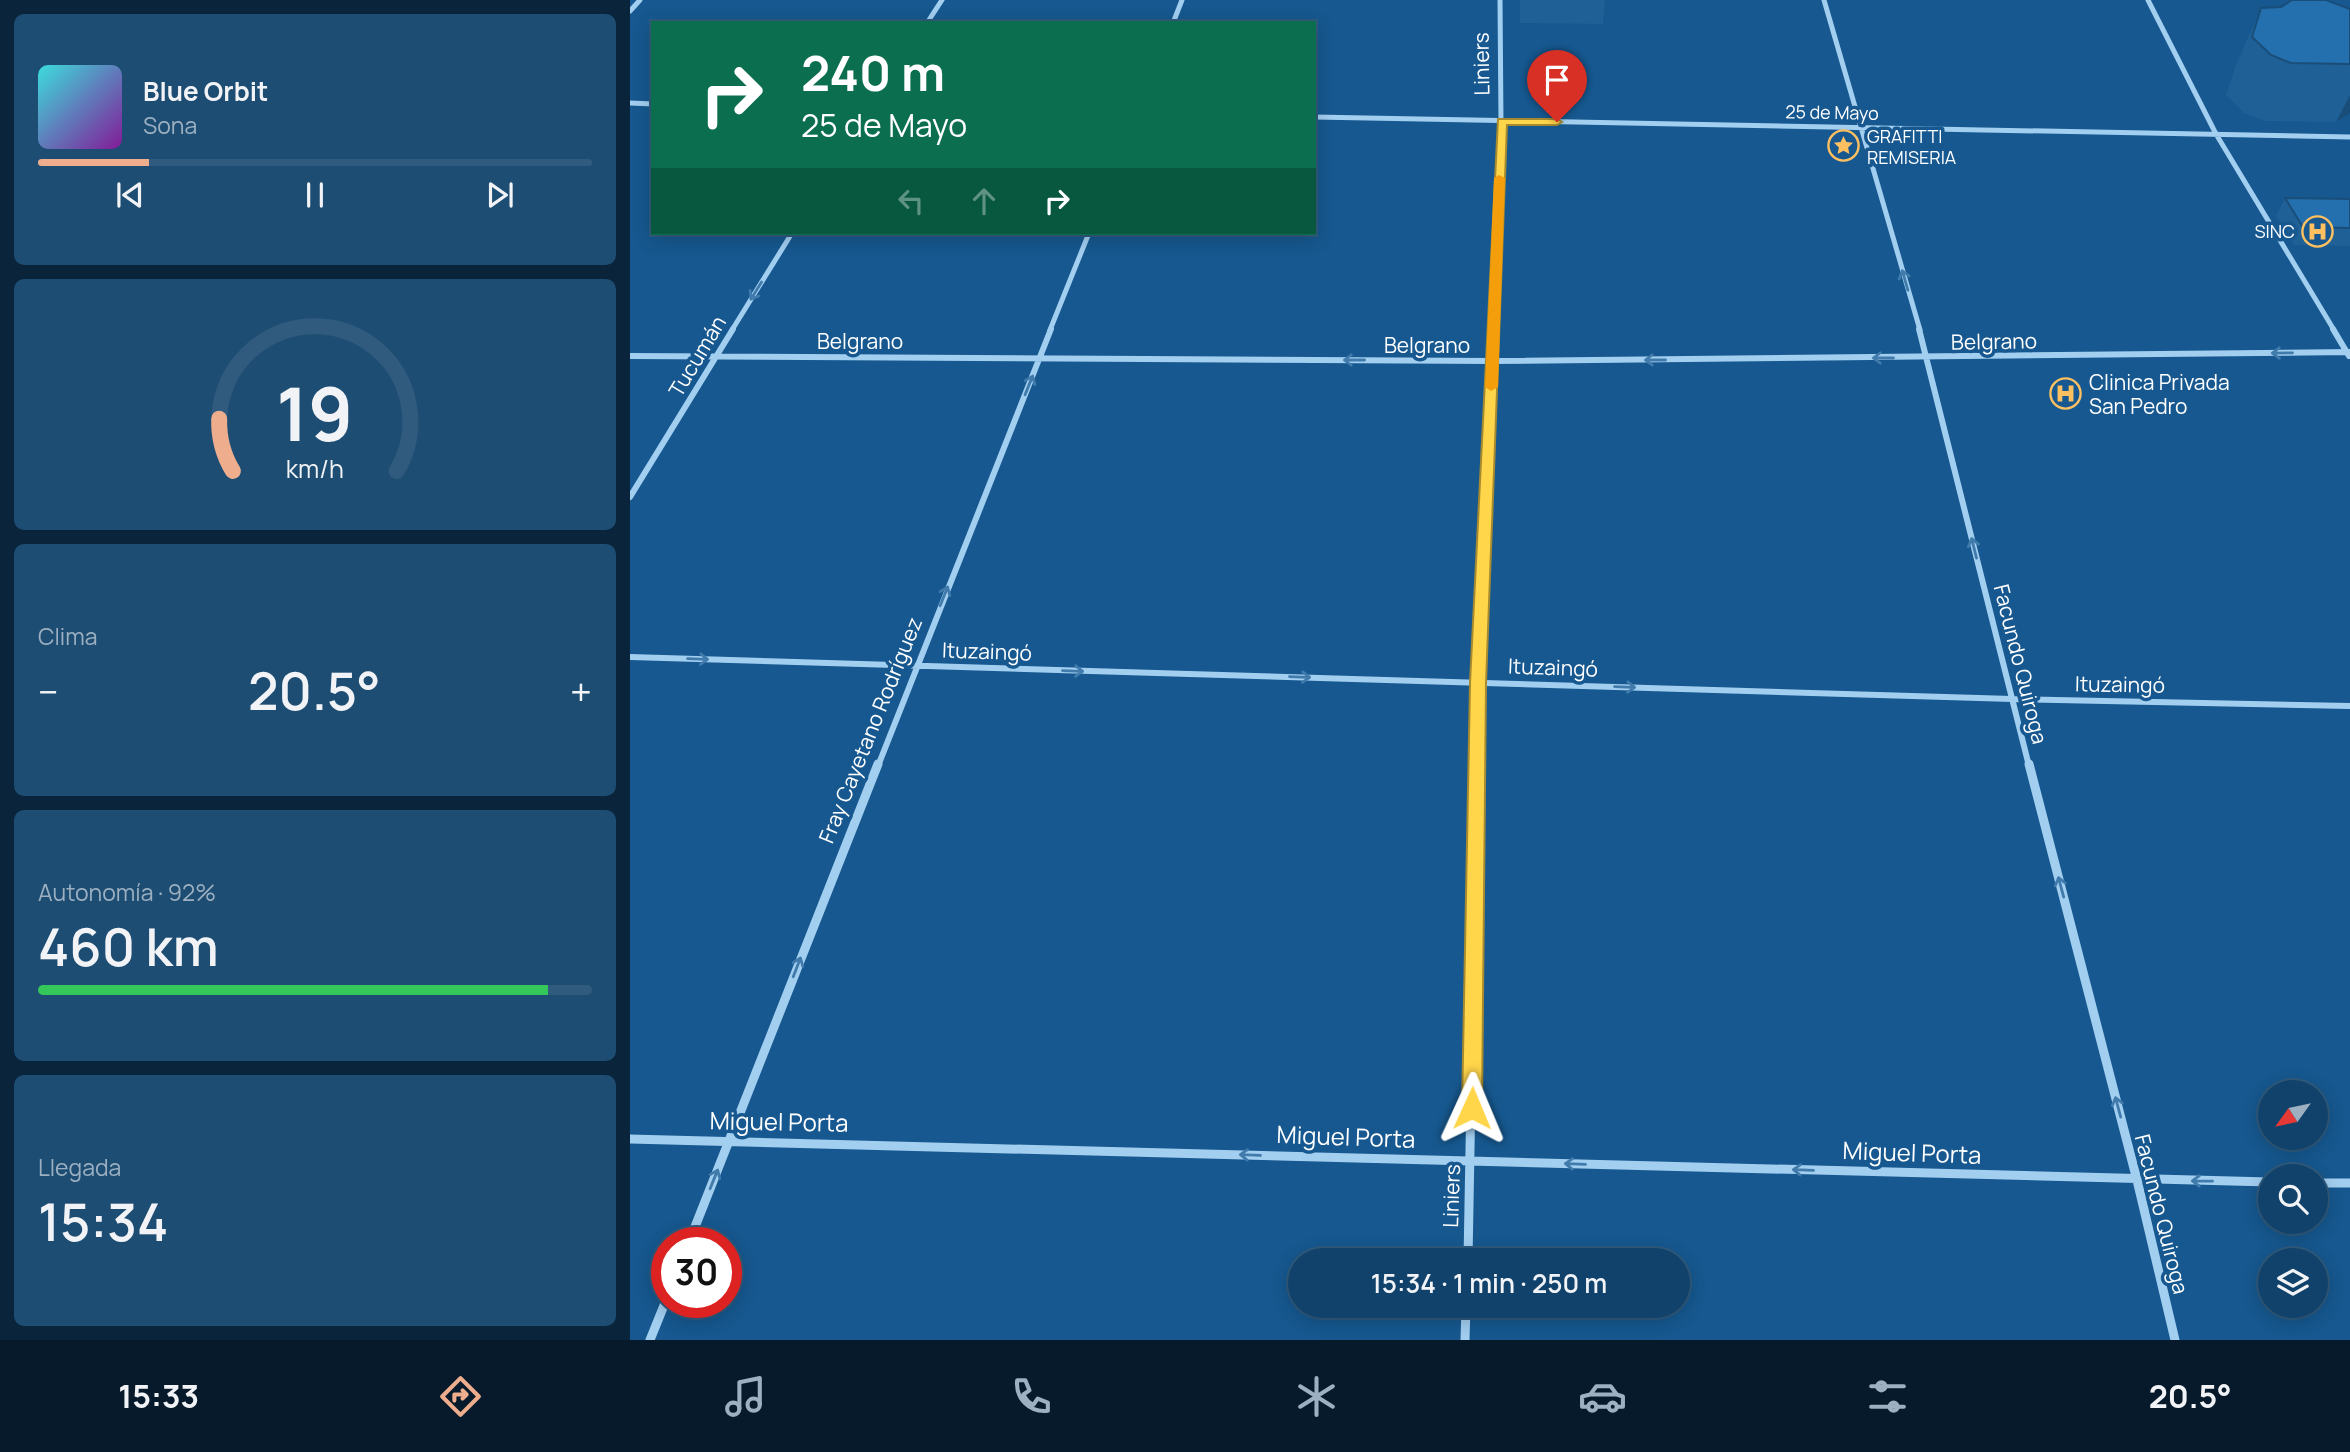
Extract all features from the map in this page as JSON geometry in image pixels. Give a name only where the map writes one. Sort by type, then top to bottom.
[{"type":"street","points":[[630,11],[640,0]]},
{"type":"street","points":[[928,21],[942,0]]},
{"type":"street","points":[[1174,21],[1182,0]]},
{"type":"street","name":"Liniers","points":[[1468,1248],[1478,683],[1501,121],[1500,0]]},
{"type":"street","name":"Facundo Quiroga","points":[[1824,0],[1928,358],[2011,699],[2137,1180],[2175,1340]]},
{"type":"street","points":[[2148,0],[2216,134],[2349,354]]},
{"type":"street","points":[[630,103],[651,104]]},
{"type":"street","name":"25 de Mayo","points":[[1316,117],[2350,136]]},
{"type":"street","name":"Tucumán","points":[[630,497],[791,235]]},
{"type":"street","name":"Fray Cayetano Rodríguez","points":[[695,1227],[1088,235]]},
{"type":"street","name":"Belgrano","points":[[630,356],[1492,361],[2349,354]]},
{"type":"street","name":"Ituzaingó","points":[[630,657],[2011,699],[2350,706]]},
{"type":"street","name":"Miguel Porta","points":[[630,1139],[2258,1182]]},
{"type":"street","points":[[2328,1183],[2350,1183]]},
{"type":"street","points":[[650,1340],[659,1318]]},
{"type":"street","points":[[1465,1340],[1466,1318]]},
{"type":"building","points":[[2292,0],[2326,0],[2350,9],[2350,64],[2291,63],[2271,55],[2252,37],[2261,8],[2281,7]]},
{"type":"building","points":[[2285,198],[2350,199],[2350,228],[2303,227]]},
{"type":"slow traffic","points":[[1491,387],[1499,178]]},
{"type":"place","name":"GRAFITTI REMISERIA","points":[[1844,146]]},
{"type":"place","name":"SINC","points":[[2318,231]]},
{"type":"place","name":"Clinica Privada San Pedro","points":[[2066,394]]},
{"type":"route","points":[[1472,1108],[1478,683],[1501,121],[1557,122]]}]
